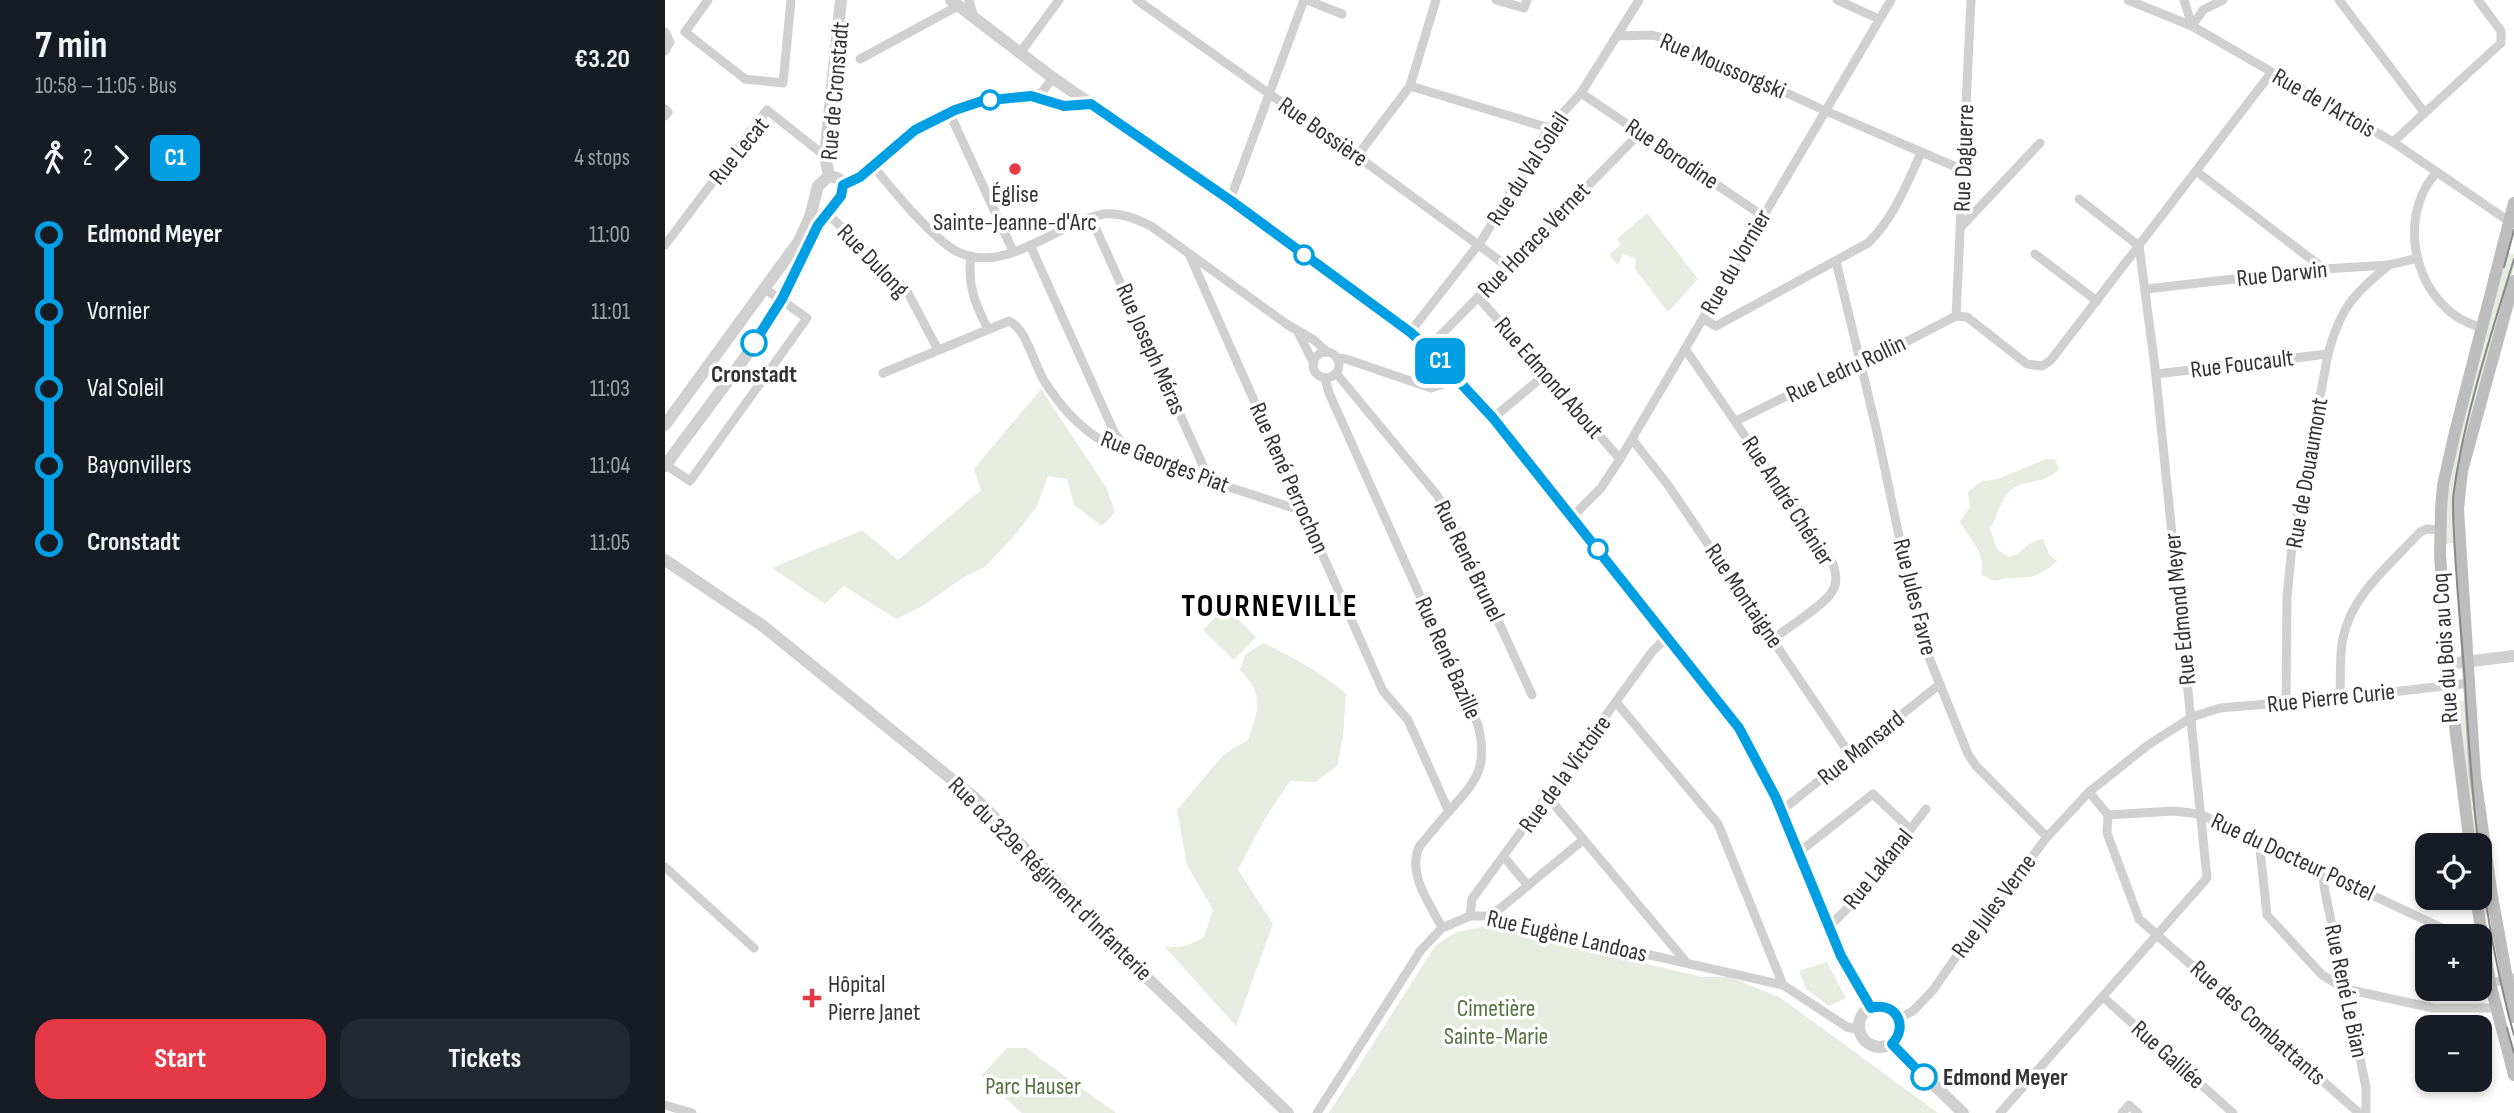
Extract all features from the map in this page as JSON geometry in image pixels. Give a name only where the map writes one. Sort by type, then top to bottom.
[{"type":"main road","name":"Rue du Bois au Coq","points":[[2468,833],[2448,664],[2440,530],[2443,485],[2512,224],[2514,203]]},
{"type":"main road","name":"Rue du Bois au Coq","points":[[2514,281],[2462,471],[2458,509],[2475,776],[2492,896],[2511,979],[2514,1017]]},
{"type":"main road","points":[[2492,990],[2514,1075]]},
{"type":"street","points":[[708,0],[685,32],[745,79],[783,83],[791,0]]},
{"type":"street","points":[[1020,53],[1059,0]]},
{"type":"street","name":"Rue Bossière","points":[[1137,0],[1507,266]]},
{"type":"street","points":[[1230,200],[1305,0],[1342,14]]},
{"type":"street","points":[[1357,156],[1410,86],[1437,0]]},
{"type":"street","points":[[1496,0],[1524,8],[1527,0]]},
{"type":"street","name":"Rue du Val Soleil","points":[[1410,332],[1479,245],[1549,128],[1581,93],[1639,0]]},
{"type":"street","points":[[1837,0],[1879,19]]},
{"type":"street","name":"Rue du Vornier","points":[[1572,517],[1601,488],[1620,459],[1891,0]]},
{"type":"street","name":"Rue Daguerre","points":[[1956,316],[1971,0]]},
{"type":"street","name":"Rue de l'Artois","points":[[2128,0],[2193,26],[2393,142],[2512,224]]},
{"type":"street","points":[[2184,0],[2193,26]]},
{"type":"street","points":[[2193,26],[2203,10],[2223,0]]},
{"type":"street","points":[[2339,0],[2424,112]]},
{"type":"street","points":[[2393,142],[2501,43],[2501,31],[2477,0]]},
{"type":"street","name":"Rue de Cronstadt","points":[[829,176],[825,156],[842,2]]},
{"type":"street","points":[[860,59],[959,2],[974,18],[1053,78],[1230,200],[1428,348],[1493,418],[1739,728],[1757,758],[1781,811],[1828,928],[1846,966],[1871,1008]]},
{"type":"street","points":[[665,32],[670,42],[665,51]]},
{"type":"street","name":"Rue Moussorgski","points":[[1617,36],[1652,35],[1670,40],[1963,170]]},
{"type":"street","points":[[1956,316],[1967,317],[2027,364],[2042,366],[2051,360],[2271,73]]},
{"type":"street","points":[[843,185],[860,177],[915,130],[949,112],[982,101],[1031,96],[1042,92],[1053,78]]},
{"type":"street","points":[[1410,86],[1549,128]]},
{"type":"street","name":"Rue Borodine","points":[[1581,93],[1763,216]]},
{"type":"street","points":[[1031,96],[1064,106],[1091,104]]},
{"type":"street","points":[[665,109],[668,112],[665,116]]},
{"type":"street","name":"Rue Lecat","points":[[665,245],[767,110],[825,156]]},
{"type":"street","points":[[949,112],[1013,251]]},
{"type":"street","name":"Rue Horace Vernet","points":[[1428,348],[1640,133]]},
{"type":"street","points":[[1961,227],[2040,143]]},
{"type":"street","points":[[1703,319],[1716,326],[1868,243],[1882,230],[1892,215],[1921,153]]},
{"type":"street","points":[[873,166],[941,241],[957,252],[971,256],[997,256],[1030,245],[1091,218],[1111,214],[1135,218],[1151,226],[1337,358],[1431,388],[1444,384],[1455,376]]},
{"type":"street","points":[[2196,171],[2324,269]]},
{"type":"street","points":[[2437,172],[2429,181],[2414,219],[2413,237],[2417,258],[2428,284],[2444,307],[2466,323],[2483,328]]},
{"type":"street","name":"Rue de Cronstadt","points":[[665,465],[754,343],[782,299],[812,235],[841,196],[843,185],[838,178],[829,176]]},
{"type":"street","name":"Rue de Cronstadt","points":[[665,425],[799,241],[813,209],[818,186],[829,176]]},
{"type":"street","points":[[2079,198],[2139,246]]},
{"type":"street","points":[[813,209],[817,216],[826,215]]},
{"type":"street","name":"Rue Dulong","points":[[826,215],[907,291],[936,346]]},
{"type":"street","name":"Rue Joseph Méras","points":[[1091,218],[1210,481]]},
{"type":"street","points":[[1030,245],[1115,434],[1130,451]]},
{"type":"street","name":"Rue Edmond Meyer","points":[[2000,1113],[2207,878],[2156,374],[2139,246]]},
{"type":"street","name":"Rue René Perrochon","points":[[1189,254],[1383,691],[1408,720],[1449,811]]},
{"type":"street","points":[[2035,254],[2097,301]]},
{"type":"street","points":[[971,256],[968,273],[974,302],[988,329]]},
{"type":"street","name":"Rue Darwin","points":[[2146,289],[2324,269],[2389,265],[2417,258]]},
{"type":"street","name":"Rue Jules Favre","points":[[1836,261],[1920,635],[1968,754],[2047,836]]},
{"type":"street","name":"Rue de Douaumont","points":[[2286,704],[2287,597],[2293,547],[2327,354],[2336,324],[2348,303],[2367,282],[2389,265]]},
{"type":"street","points":[[665,465],[689,481],[807,318],[765,289]]},
{"type":"street","name":"Rue Edmond About","points":[[1478,297],[1620,459]]},
{"type":"street","name":"Rue Ledru Rollin","points":[[1736,421],[1839,370],[1861,365],[1956,316]]},
{"type":"street","name":"Rue Georges Piat","points":[[883,373],[1004,322],[1015,324],[1043,380],[1068,413],[1102,441],[1210,481],[1303,511]]},
{"type":"street","points":[[1297,331],[1314,364],[1315,372],[1325,378],[1336,373],[1339,366],[1337,358]]},
{"type":"street","name":"Rue André Chénier","points":[[1686,350],[1833,564],[1835,584],[1827,598],[1773,639]]},
{"type":"street","points":[[1314,364],[1319,354],[1327,352]]},
{"type":"street","name":"Rue Foucault","points":[[2156,374],[2327,354]]},
{"type":"street","name":"Rue René Brunel","points":[[1336,373],[1437,495],[1450,516],[1532,695]]},
{"type":"street","points":[[1493,418],[1546,374]]},
{"type":"street","name":"Rue René Bazille","points":[[1325,378],[1329,393],[1478,725],[1483,755],[1480,770],[1474,783],[1419,847],[1414,867],[1442,928]]},
{"type":"street","name":"Rue Montaigne","points":[[1632,439],[1668,485],[1851,756]]},
{"type":"street","points":[[2340,698],[2342,639],[2348,618],[2360,598],[2420,532],[2427,529],[2440,530]]},
{"type":"street","name":"Rue du 329e Régiment d'Infanterie","points":[[665,560],[763,626],[976,799],[1118,950],[1288,1113]]},
{"type":"street","name":"Rue de la Victoire","points":[[1470,916],[1472,899],[1652,652],[1668,636]]},
{"type":"street","points":[[2448,664],[2514,656]]},
{"type":"street","name":"Rue Pierre Curie","points":[[2089,792],[2148,745],[2192,717],[2220,708],[2286,704],[2470,683]]},
{"type":"street","name":"Rue Mansard","points":[[1781,811],[1940,684]]},
{"type":"street","points":[[1616,702],[1718,824],[1783,985]]},
{"type":"street","points":[[2089,792],[2108,815]]},
{"type":"street","name":"Rue Jules Verne","points":[[1899,1018],[1913,1011],[1933,990],[2047,836],[2089,792]]},
{"type":"street","points":[[1798,853],[1873,794],[1910,829]]},
{"type":"street","points":[[1548,797],[1687,963]]},
{"type":"street","name":"Rue Lakanal","points":[[1828,928],[1860,895],[1926,809]]},
{"type":"street","name":"Rue du Docteur Postel","points":[[2108,815],[2174,811],[2200,814],[2434,924]]},
{"type":"street","name":"Rue des Combattants","points":[[2108,815],[2107,832],[2139,919],[2359,1113]]},
{"type":"street","points":[[1491,916],[1583,840]]},
{"type":"street","points":[[2259,840],[2267,915],[2322,975],[2346,989],[2434,1008],[2497,1008]]},
{"type":"street","points":[[1504,858],[1528,886]]},
{"type":"street","points":[[665,867],[754,948]]},
{"type":"street","name":"Rue René Le Bian","points":[[2322,870],[2366,1087],[2366,1113]]},
{"type":"street","name":"Rue Eugène Landoas","points":[[1317,1113],[1421,950],[1442,928],[1470,916],[1491,916],[1553,933],[1783,985],[1847,1027],[1860,1030]]},
{"type":"street","points":[[2492,933],[2500,932]]},
{"type":"street","points":[[2492,983],[2511,979]]},
{"type":"street","name":"Rue Galilée","points":[[2103,998],[2233,1113]]},
{"type":"street","points":[[1871,1008],[1890,1008],[1899,1018],[1900,1032],[1892,1044],[1881,1047],[1870,1044],[1860,1030],[1863,1015],[1871,1008]]},
{"type":"street","points":[[1892,1044],[1963,1113]]},
{"type":"street","points":[[2122,1113],[2129,1105],[2138,1113]]},
{"type":"street","points":[[666,1108],[692,1113]]},
{"type":"green space","points":[[1647,213],[1698,279],[1668,312],[1635,269],[1636,259],[1623,254],[1618,265],[1609,255],[1621,244],[1617,239]]},
{"type":"green space","points":[[2506,252],[2514,254],[2514,269],[2474,410],[2457,543],[2443,544],[2445,494]]},
{"type":"green space","points":[[1041,389],[1106,487],[1115,512],[1102,526],[1074,505],[1067,479],[1048,476],[1037,506],[985,567],[964,577],[921,607],[896,619],[844,586],[825,604],[772,568],[862,530],[898,560],[981,490],[974,469]]},
{"type":"green space","points":[[2046,459],[2055,459],[2059,469],[2044,479],[2012,489],[2004,499],[1990,529],[1997,549],[2009,557],[2043,539],[2049,554],[2057,561],[2033,576],[1995,581],[1981,575],[1979,553],[1960,522],[1970,507],[1968,492],[1982,481],[1998,479]]},
{"type":"green space","points":[[1225,607],[1256,637],[1234,660],[1203,630]]},
{"type":"green space","points":[[1263,643],[1296,659],[1346,694],[1343,737],[1337,766],[1315,782],[1290,781],[1264,820],[1238,870],[1273,924],[1236,1026],[1165,947],[1185,945],[1204,937],[1213,910],[1187,865],[1177,810],[1223,755],[1248,740],[1257,711],[1257,695],[1240,670],[1245,655]]},
{"type":"green space","points":[[2468,700],[2484,833],[2471,833],[2455,702]]},
{"type":"green space","points":[[2492,898],[2494,915],[2482,916],[2482,910],[2492,910]]},
{"type":"green space","name":"Cimetière Sainte-Marie","points":[[1486,926],[1702,977],[1730,977],[1781,998],[1938,1113],[1329,1113],[1435,946],[1456,932]]},
{"type":"green space","points":[[1827,962],[1846,998],[1829,1006],[1806,989],[1799,971]]},
{"type":"green space","name":"Parc Hauser","points":[[1007,1048],[1026,1048],[1116,1113],[1022,1113],[981,1076]]},
{"type":"tram line","points":[[2504,267],[2514,230]]},
{"type":"tram line","points":[[2514,259],[2471,408],[2453,498],[2471,772],[2480,861],[2494,948],[2514,1035]]},
{"type":"tram line","points":[[2507,1028],[2514,1053]]},
{"type":"bus line","name":"C1","points":[[754,343],[782,299],[812,235],[841,196],[843,185],[860,177],[915,130],[949,112],[982,101],[1031,96],[1064,106],[1091,104],[1230,200],[1410,332],[1493,418],[1739,728],[1776,798],[1846,966],[1871,1008],[1885,1006],[1897,1014],[1901,1023],[1900,1032],[1892,1044],[1924,1077]]},
{"type":"place","name":"Église Sainte-Jeanne-d'Arc","points":[[1015,169]]},
{"type":"place","name":"Cronstadt","points":[[754,343]]},
{"type":"place","name":"Hôpital Pierre Janet","points":[[812,998]]},
{"type":"place","name":"Edmond Meyer","points":[[1924,1077]]},
{"type":"district","name":"TOURNEVILLE","points":[[1270,606]]}]
